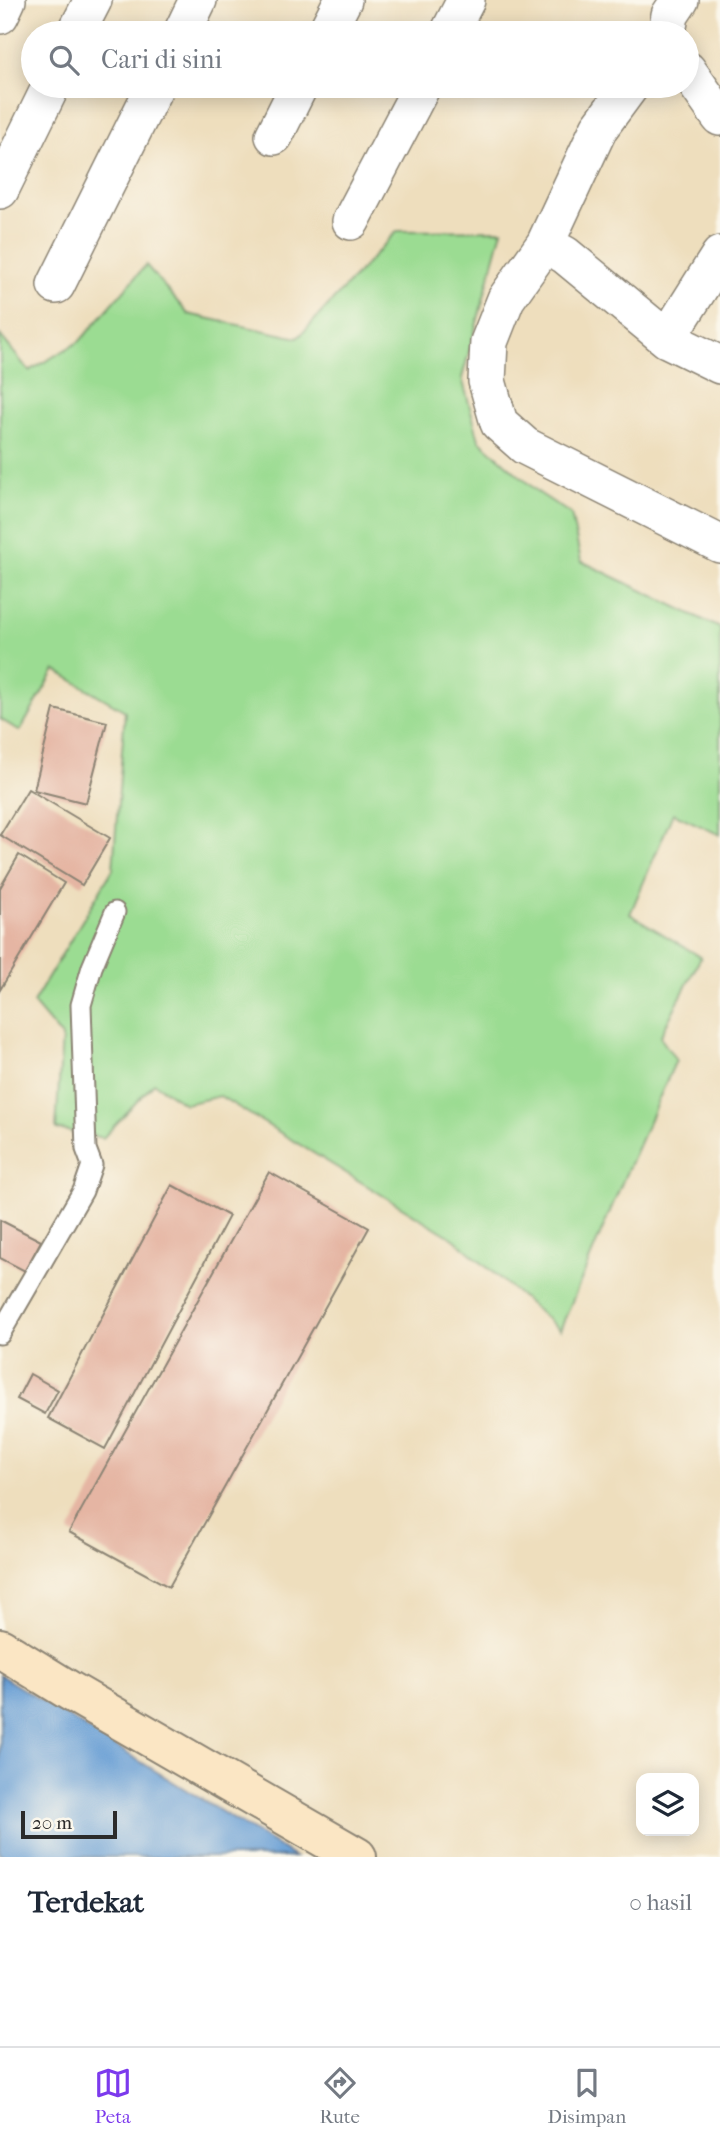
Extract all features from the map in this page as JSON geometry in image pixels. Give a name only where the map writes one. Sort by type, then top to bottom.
[{"type":"street","points":[[0,15],[7,0]]},
{"type":"street","points":[[82,21],[93,0]]},
{"type":"street","points":[[188,21],[198,0]]},
{"type":"street","points":[[332,21],[343,0]]},
{"type":"street","points":[[455,21],[466,0]]},
{"type":"street","points":[[669,21],[680,0]]},
{"type":"street","points":[[699,87],[720,117]]},
{"type":"street","points":[[0,190],[45,98]]},
{"type":"street","points":[[56,285],[149,98]]},
{"type":"street","points":[[274,136],[293,98]]},
{"type":"street","points":[[351,221],[416,98]]},
{"type":"street","points":[[621,98],[599,128],[572,183],[552,233],[506,299],[489,342],[486,381],[499,423],[525,446],[720,544]]},
{"type":"street","points":[[545,244],[565,255],[667,339],[720,365]]},
{"type":"street","points":[[667,339],[720,254]]},
{"type":"street","points":[[0,1648],[357,1857]]},
{"type":"lane","points":[[0,1335],[83,1191],[92,1165],[86,1149],[81,1006],[92,967],[115,912]]},
{"type":"green space","points":[[502,230],[462,378],[479,440],[539,493],[571,514],[581,561],[720,628],[720,835],[673,813],[630,914],[701,957],[660,1037],[676,1060],[560,1330],[454,1239],[220,1096],[185,1104],[154,1083],[103,1138],[56,1129],[62,1037],[33,1003],[113,869],[125,711],[55,670],[20,731],[0,719],[0,335],[29,371],[80,341],[146,265],[188,314],[298,338],[397,231]]},
{"type":"water","points":[[0,1675],[295,1857],[5,1857],[0,1854]]},
{"type":"building","points":[[54,709],[107,722],[86,803],[34,790]]},
{"type":"building","points":[[28,789],[110,838],[82,885],[0,835]]},
{"type":"building","points":[[19,855],[64,883],[0,990],[0,888]]},
{"type":"building","points":[[269,1172],[369,1228],[169,1587],[69,1532]]},
{"type":"building","points":[[172,1185],[229,1216],[105,1449],[48,1418]]},
{"type":"building","points":[[0,1220],[41,1241],[25,1271],[0,1258]]},
{"type":"building","points":[[30,1374],[58,1390],[45,1414],[17,1399]]}]
